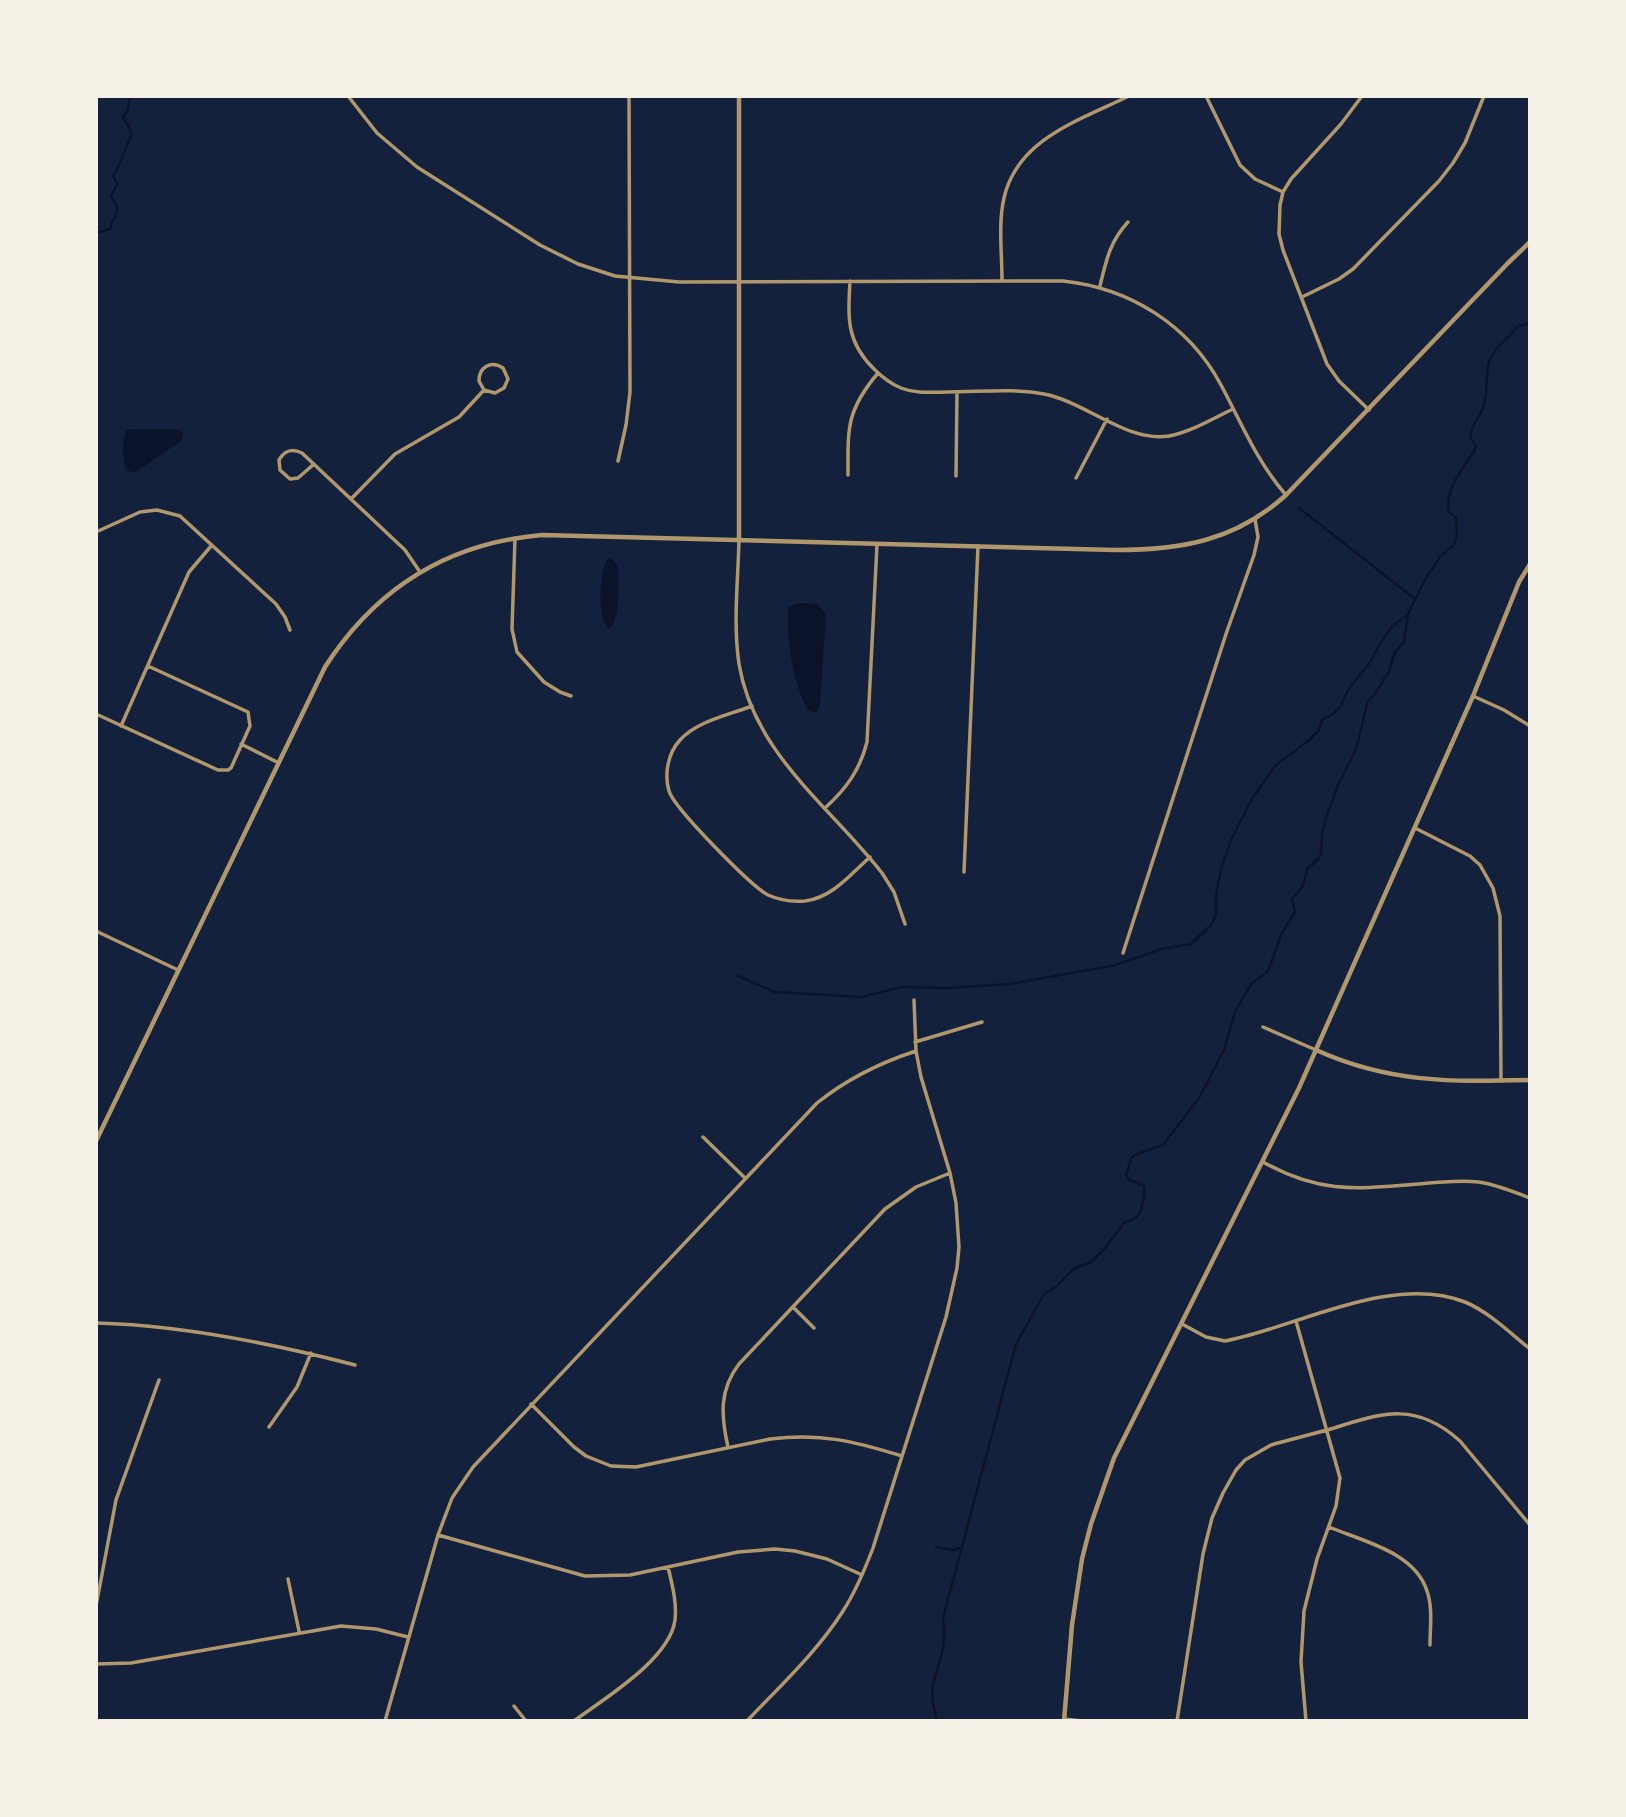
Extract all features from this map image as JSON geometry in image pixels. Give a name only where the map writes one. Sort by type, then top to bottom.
[{"type":"street","points":[[348,96],[377,133],[417,167],[559,256],[599,272],[659,282],[1063,281],[1100,287],[1142,304],[1179,331],[1210,368],[1253,450],[1286,495]]},
{"type":"street","points":[[618,461],[630,392],[629,96]]},
{"type":"street","points":[[739,96],[738,650],[744,683],[765,735],[782,761],[870,857],[894,891],[905,924]]},
{"type":"street","points":[[1002,280],[1004,199],[1008,184],[1021,160],[1055,132],[1129,96]]},
{"type":"street","points":[[1206,96],[1240,165],[1255,178],[1283,192]]},
{"type":"street","points":[[1362,96],[1347,117],[1302,165],[1283,192],[1279,234],[1332,373],[1369,410]]},
{"type":"street","points":[[1301,297],[1353,269],[1438,181],[1465,143],[1484,96]]},
{"type":"street","points":[[1100,287],[1111,245],[1128,222]]},
{"type":"street","points":[[96,1141],[325,667],[375,605],[419,572],[471,548],[515,538],[556,535],[1115,550],[1162,550],[1191,545],[1220,536],[1255,519],[1286,495],[1507,262],[1530,242]]},
{"type":"street","points":[[850,281],[849,313],[853,340],[859,352],[878,373],[900,388],[912,391],[1044,394],[1069,401],[1140,435],[1166,436],[1192,429],[1233,409]]},
{"type":"street","points":[[494,364],[503,368],[508,379],[504,388],[495,393],[484,390],[479,381],[481,371],[494,364]]},
{"type":"street","points":[[848,475],[851,415],[856,402],[878,373]]},
{"type":"street","points":[[351,499],[395,454],[459,417],[484,390]]},
{"type":"street","points":[[956,476],[957,392]]},
{"type":"street","points":[[1076,478],[1107,419]]},
{"type":"street","points":[[314,464],[298,478],[290,479],[280,470],[279,460],[287,451],[302,453],[314,464],[405,550],[419,572]]},
{"type":"street","points":[[96,532],[140,512],[157,510],[180,516],[281,610],[290,630]]},
{"type":"street","points":[[1123,953],[1254,555],[1258,537],[1255,519]]},
{"type":"street","points":[[515,538],[512,629],[517,652],[544,682],[571,696]]},
{"type":"street","points":[[121,726],[189,572],[212,545]]},
{"type":"street","points":[[825,808],[849,783],[863,757],[867,742],[877,545]]},
{"type":"street","points":[[964,872],[978,546]]},
{"type":"street","points":[[1081,1721],[1064,1720],[1076,1594],[1091,1524],[1114,1458],[1316,1050],[1474,696],[1518,582],[1530,564]]},
{"type":"street","points":[[96,714],[223,771],[228,770],[233,765],[251,716],[244,709],[148,666]]},
{"type":"street","points":[[1474,696],[1530,726]]},
{"type":"street","points":[[752,706],[697,727],[680,740],[667,769],[669,790],[678,807],[757,887],[776,898],[798,902],[824,896],[870,857]]},
{"type":"street","points":[[241,744],[279,763]]},
{"type":"street","points":[[1415,828],[1470,856],[1493,888],[1500,916],[1501,1081]]},
{"type":"street","points":[[96,931],[178,970]]},
{"type":"street","points":[[747,1721],[814,1650],[843,1612],[862,1576],[946,1317],[957,1268],[958,1227],[950,1173],[921,1077],[915,1042],[914,1000]]},
{"type":"street","points":[[915,1042],[982,1022]]},
{"type":"street","points":[[1264,1027],[1354,1066],[1407,1079],[1530,1080]]},
{"type":"street","points":[[385,1721],[438,1535],[461,1483],[487,1451],[798,1121],[833,1090],[872,1067],[916,1051]]},
{"type":"street","points":[[703,1137],[746,1178]]},
{"type":"street","points":[[1262,1162],[1286,1175],[1320,1186],[1362,1189],[1438,1182],[1479,1182],[1530,1198]]},
{"type":"street","points":[[728,1447],[722,1409],[731,1375],[886,1209],[916,1187],[950,1173]]},
{"type":"street","points":[[1180,1323],[1206,1337],[1225,1341],[1381,1297],[1418,1292],[1466,1303],[1530,1349]]},
{"type":"street","points":[[793,1307],[814,1328]]},
{"type":"street","points":[[1296,1321],[1340,1478],[1338,1499],[1310,1584],[1304,1611],[1301,1662],[1306,1721]]},
{"type":"street","points":[[96,1323],[147,1325],[311,1353],[355,1365]]},
{"type":"street","points":[[269,1427],[297,1387],[311,1353]]},
{"type":"street","points":[[96,1606],[116,1500],[159,1380]]},
{"type":"street","points":[[531,1404],[574,1447],[586,1456],[611,1465],[636,1467],[771,1438],[811,1436],[853,1441],[902,1456]]},
{"type":"street","points":[[1177,1721],[1206,1538],[1229,1480],[1245,1460],[1256,1452],[1271,1445],[1388,1413],[1405,1413],[1433,1421],[1447,1429],[1530,1525]]},
{"type":"street","points":[[1329,1527],[1389,1551],[1419,1574],[1428,1593],[1430,1645]]},
{"type":"street","points":[[438,1535],[585,1576],[629,1575],[738,1552],[775,1549],[795,1550],[827,1559],[862,1576]]},
{"type":"street","points":[[574,1721],[647,1665],[664,1648],[676,1618],[668,1567]]},
{"type":"street","points":[[288,1578],[299,1632]]},
{"type":"street","points":[[96,1664],[131,1663],[341,1626],[376,1629],[409,1637]]},
{"type":"street","points":[[514,1706],[526,1721]]},
{"type":"water","points":[[178,429],[183,433],[181,441],[134,473],[127,470],[123,450],[127,430]]},
{"type":"water","points":[[611,558],[618,565],[619,589],[616,617],[609,629],[602,616],[600,596],[605,565],[607,559]]},
{"type":"water","points":[[799,603],[817,604],[826,614],[820,704],[817,713],[807,710],[792,662],[788,612],[789,607]]},
{"type":"waterway","points":[[96,233],[110,229],[117,211],[111,196],[117,184],[113,176],[131,134],[123,118],[128,110],[130,96]]},
{"type":"waterway","points":[[937,1721],[932,1696],[944,1640],[943,1618],[1016,1344],[1044,1294],[1057,1286],[1073,1269],[1091,1262],[1124,1223],[1136,1218],[1140,1213],[1144,1187],[1129,1180],[1126,1175],[1131,1159],[1134,1155],[1163,1145],[1199,1098],[1224,1050],[1235,1012],[1251,984],[1268,971],[1282,933],[1295,912],[1292,899],[1303,886],[1307,869],[1321,854],[1326,818],[1338,785],[1357,747],[1367,703],[1389,671],[1395,652],[1404,642],[1408,614],[1426,578],[1440,557],[1454,544],[1457,536],[1456,517],[1449,512],[1449,495],[1475,450],[1476,446],[1470,437],[1485,402],[1490,359],[1518,326],[1530,323]]},
{"type":"waterway","points":[[1299,508],[1415,599]]},
{"type":"waterway","points":[[738,976],[775,992],[861,997],[902,987],[947,988],[1010,984],[1116,965],[1161,949],[1191,944],[1211,925],[1216,915],[1216,895],[1221,869],[1232,838],[1253,797],[1275,766],[1309,740],[1319,730],[1322,720],[1340,707],[1349,688],[1368,665],[1383,639],[1392,627],[1407,615]]},
{"type":"waterway","points":[[936,1547],[953,1550],[962,1547]]}]
